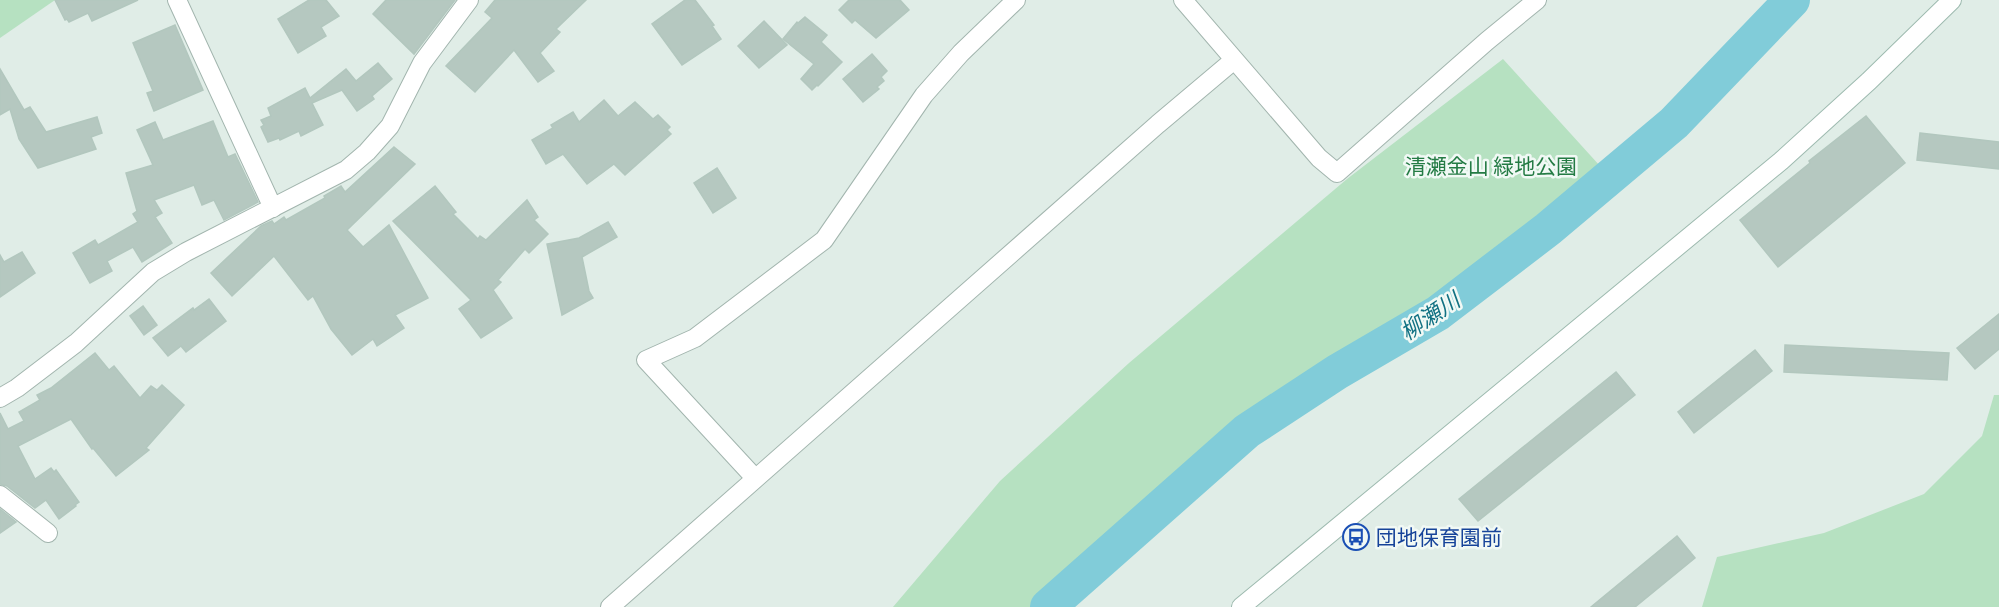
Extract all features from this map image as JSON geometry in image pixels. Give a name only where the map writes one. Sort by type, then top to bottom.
[{"type":"street","points":[[177,0],[273,208]]},
{"type":"street","points":[[0,398],[17,388],[76,343],[153,272],[186,252],[346,170],[368,152],[390,126],[422,63],[469,0]]},
{"type":"street","points":[[755,478],[646,360],[695,338],[824,240],[924,94],[961,53],[1016,0]]},
{"type":"street","points":[[1183,0],[1319,158],[1337,173],[1537,0]]},
{"type":"street","points":[[1241,607],[1781,161],[1869,81],[1952,0]]},
{"type":"street","points":[[610,607],[1234,60]]},
{"type":"street","points":[[0,495],[48,533]]},
{"type":"green space","points":[[0,0],[55,0],[0,38]]},
{"type":"green space","name":"清瀬金山 緑地公園","points":[[1503,59],[1610,177],[1247,431],[1043,607],[893,607],[1000,481],[1129,363],[1347,179]]},
{"type":"green space","points":[[1994,395],[1999,395],[1999,607],[1702,607],[1717,557],[1824,533],[1924,494],[1982,436]]},
{"type":"building","points":[[55,0],[138,0],[92,21],[88,13],[69,22],[65,20]]},
{"type":"building","points":[[309,0],[326,0],[339,16],[321,27],[326,36],[298,53],[278,19]]},
{"type":"building","points":[[386,0],[455,0],[414,54],[373,14]]},
{"type":"building","points":[[495,0],[586,0],[556,29],[560,32],[540,53],[554,71],[538,82],[514,50],[475,92],[446,66],[492,18],[485,12]]},
{"type":"building","points":[[685,0],[695,0],[714,25],[712,26],[721,39],[682,65],[652,24]]},
{"type":"building","points":[[849,0],[900,0],[909,10],[876,38],[855,20],[852,23],[839,10]]},
{"type":"building","points":[[805,17],[827,35],[821,42],[842,62],[812,90],[801,79],[814,64],[783,39],[797,22]]},
{"type":"building","points":[[764,21],[787,45],[759,68],[738,46]]},
{"type":"building","points":[[175,25],[203,90],[154,111],[147,93],[153,91],[133,43]]},
{"type":"building","points":[[872,54],[887,71],[881,77],[884,81],[877,87],[879,89],[863,102],[843,79]]},
{"type":"building","points":[[378,63],[392,79],[372,96],[374,99],[357,111],[342,90],[312,103],[323,125],[301,136],[299,131],[280,140],[279,138],[268,142],[261,127],[264,125],[261,120],[271,116],[268,108],[305,88],[310,98],[346,69],[356,81]]},
{"type":"building","points":[[0,69],[24,110],[30,107],[46,132],[97,117],[102,133],[91,137],[96,149],[38,168],[19,139],[10,109],[0,115]]},
{"type":"building","points":[[604,100],[618,116],[635,102],[653,119],[658,115],[670,127],[667,130],[671,134],[625,175],[614,164],[587,184],[563,154],[546,164],[532,140],[553,128],[551,125],[573,112],[579,122]]},
{"type":"building","points":[[1866,116],[1905,163],[1778,267],[1740,220]]},
{"type":"building","points":[[213,121],[228,157],[235,154],[258,202],[224,220],[214,200],[202,205],[194,185],[154,200],[162,213],[155,217],[172,243],[142,262],[133,247],[107,261],[112,271],[90,283],[73,253],[95,240],[98,245],[138,222],[133,214],[137,211],[126,173],[153,165],[137,130],[155,122],[163,140]]},
{"type":"building","points":[[1920,133],[1999,142],[1999,169],[1917,160]]},
{"type":"building","points":[[394,147],[415,164],[347,230],[363,247],[389,225],[428,298],[395,315],[404,328],[377,346],[373,339],[352,355],[331,329],[313,296],[308,300],[274,256],[232,296],[211,273],[261,226],[272,221],[274,224],[284,217],[286,220],[341,186],[345,192]]},
{"type":"building","points":[[717,168],[736,198],[713,213],[694,183]]},
{"type":"building","points":[[435,186],[456,212],[453,214],[478,239],[480,236],[486,240],[527,200],[538,217],[534,220],[548,234],[529,253],[525,249],[498,280],[501,282],[493,290],[512,318],[481,338],[459,309],[471,300],[393,221]]},
{"type":"building","points":[[608,222],[617,237],[582,257],[589,291],[593,298],[562,315],[547,244],[579,238]]},
{"type":"building","points":[[22,252],[35,273],[0,297],[0,255],[4,262]]},
{"type":"building","points":[[209,299],[226,321],[186,352],[181,346],[168,356],[153,338]]},
{"type":"building","points":[[143,306],[157,325],[144,335],[130,316]]},
{"type":"building","points":[[1999,314],[1999,349],[1975,369],[1957,348]]},
{"type":"building","points":[[1785,345],[1949,353],[1947,380],[1784,372]]},
{"type":"building","points":[[1755,350],[1772,371],[1694,433],[1678,412]]},
{"type":"building","points":[[95,353],[109,370],[114,366],[140,398],[151,386],[157,390],[162,385],[184,405],[146,448],[149,450],[116,476],[92,449],[71,419],[18,446],[35,479],[51,468],[54,472],[56,470],[79,502],[59,519],[46,500],[35,508],[7,486],[0,484],[0,413],[8,429],[24,421],[19,412],[40,400],[37,395],[51,388]]},
{"type":"building","points":[[1616,372],[1635,395],[1478,521],[1459,499]]},
{"type":"building","points":[[0,509],[16,522],[0,533]]},
{"type":"building","points":[[1677,536],[1695,558],[1635,607],[1591,607]]},
{"type":"waterway","name":"柳瀬川","points":[[1048,607],[1247,431],[1337,372],[1438,313],[1548,229],[1674,123],[1792,0]]},
{"type":"place","name":"団地保育園前","points":[[1356,537]]}]
